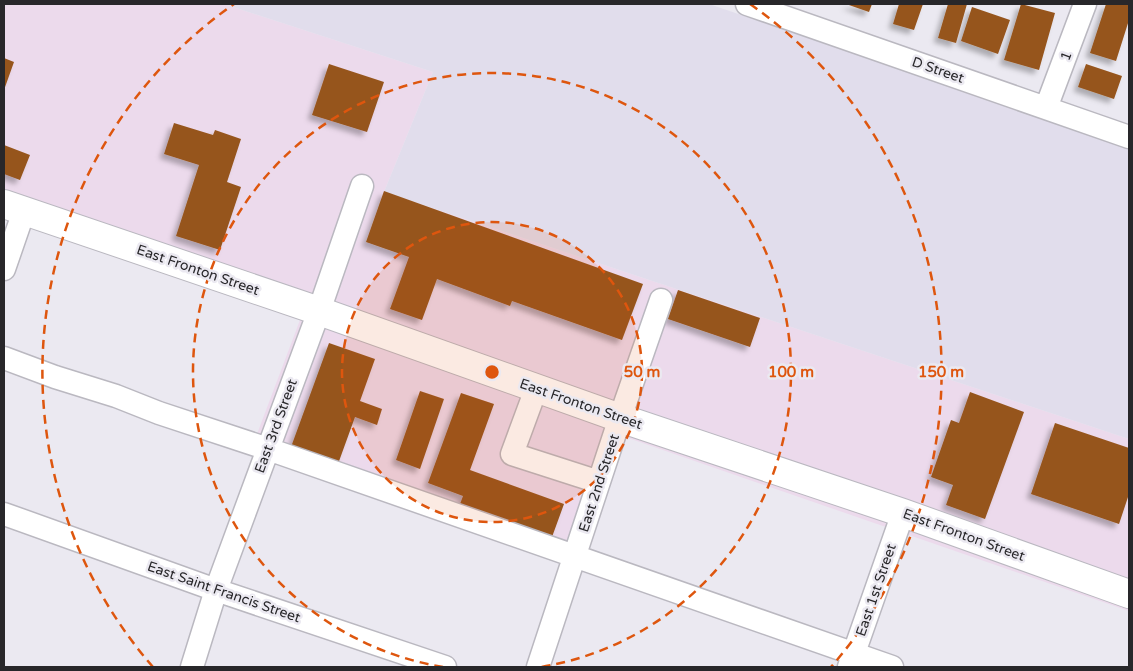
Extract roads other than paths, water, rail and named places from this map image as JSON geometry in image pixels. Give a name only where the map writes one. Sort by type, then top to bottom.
[{"type":"main road","name":"East Fronton Street","points":[[14,207],[319,311],[620,418],[903,513],[1129,594]]},
{"type":"street","name":"D Street","points":[[749,4],[1129,137]]},
{"type":"street","name":"1","points":[[1046,108],[1085,4]]},
{"type":"street","name":"East 3rd Street","points":[[192,667],[216,590],[319,311],[362,186]]},
{"type":"street","points":[[4,269],[14,207]]},
{"type":"street","name":"East 2nd Street","points":[[538,667],[661,300]]},
{"type":"street","points":[[4,358],[116,396],[177,420],[575,556],[851,660],[892,667]]},
{"type":"street","points":[[536,389],[512,454],[600,482]]},
{"type":"street","name":"East 1st Street","points":[[851,660],[903,513]]},
{"type":"street","name":"East Saint Francis Street","points":[[4,514],[216,590],[445,667]]}]
